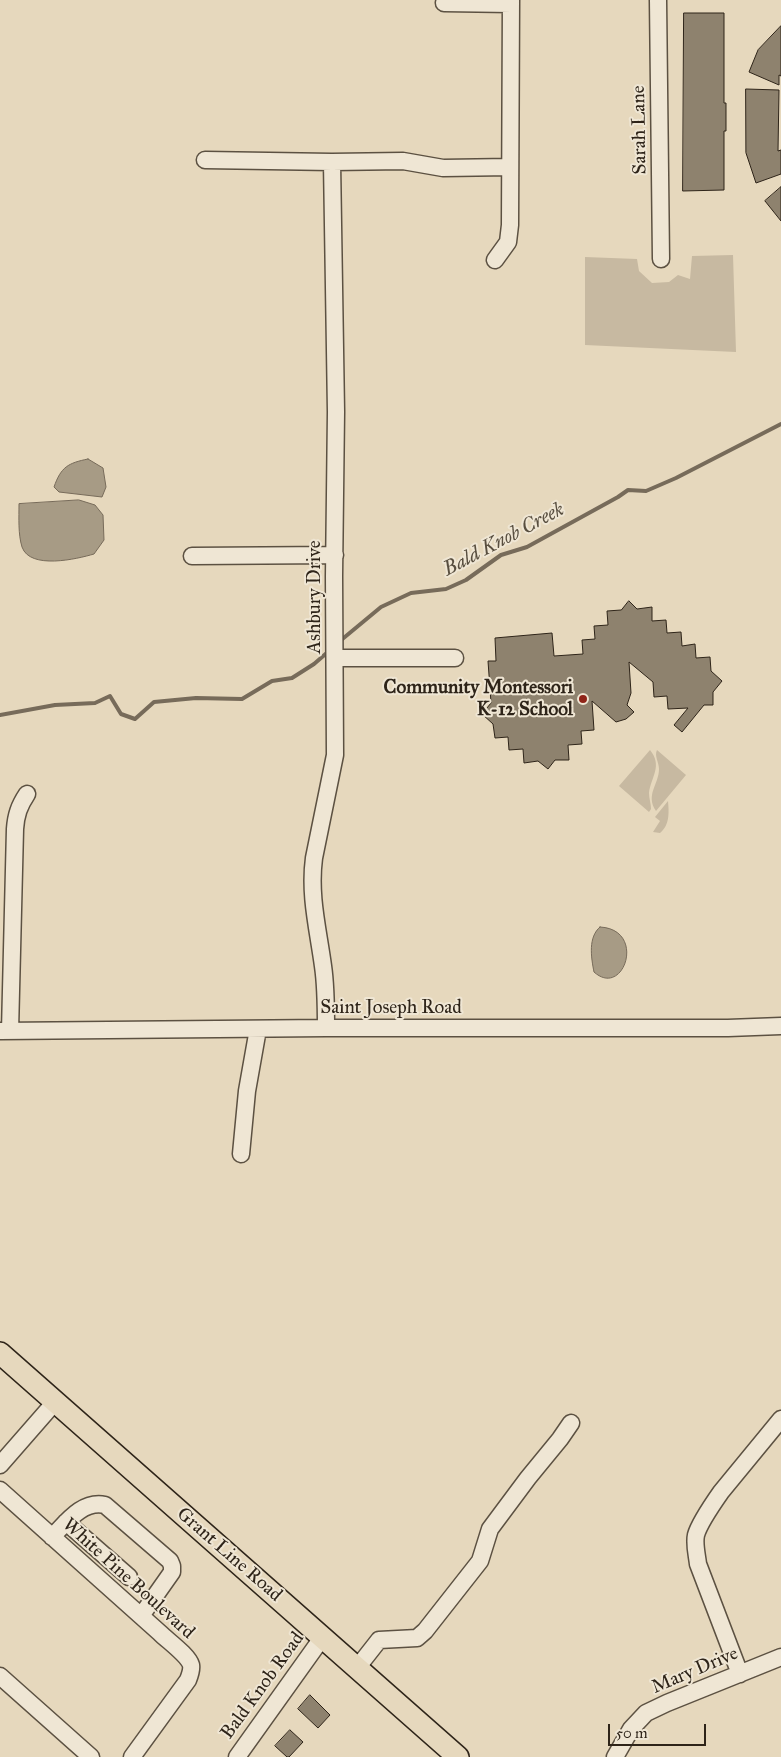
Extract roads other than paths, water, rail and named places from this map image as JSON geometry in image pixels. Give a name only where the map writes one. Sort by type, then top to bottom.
[{"type":"main road","name":"Grant Line Road","points":[[0,1353],[458,1757]]},
{"type":"street","name":"Sarah Lane","points":[[658,0],[661,259]]},
{"type":"street","points":[[444,3],[511,2],[510,236],[496,260]]},
{"type":"street","points":[[205,160],[403,161],[443,168],[510,167]]},
{"type":"street","name":"Ashbury Drive","points":[[326,1028],[324,978],[313,908],[312,875],[315,850],[335,755],[336,412],[332,162]]},
{"type":"street","points":[[192,556],[335,555]]},
{"type":"street","points":[[335,657],[455,658]]},
{"type":"street","points":[[5,1031],[16,815],[27,794]]},
{"type":"street","name":"Saint Joseph Road","points":[[5,1031],[326,1028],[743,1028],[781,1026]]},
{"type":"street","points":[[242,1154],[246,1091],[258,1029]]},
{"type":"street","points":[[0,1466],[55,1402]]},
{"type":"street","points":[[740,1674],[698,1564],[696,1535],[712,1504],[781,1418]]},
{"type":"street","points":[[357,1668],[379,1640],[417,1638],[425,1631],[480,1561],[490,1529],[571,1423]]},
{"type":"street","name":"White Pine Boulevard","points":[[0,1490],[141,1616],[186,1657],[191,1664],[188,1680],[132,1757]]},
{"type":"street","points":[[52,1538],[75,1512],[97,1503],[105,1504],[170,1561],[172,1566],[172,1572],[141,1616]]},
{"type":"street","points":[[66,1522],[129,1577]]},
{"type":"street","points":[[100,1580],[113,1563]]},
{"type":"street","name":"Bald Knob Road","points":[[237,1757],[322,1638]]},
{"type":"street","name":"Mary Drive","points":[[615,1757],[631,1729],[646,1714],[667,1703],[781,1657]]},
{"type":"street","points":[[0,1676],[92,1757]]},
{"type":"waterway","name":"Bald Knob Creek","points":[[340,641],[381,607],[411,593],[446,589],[466,580],[501,555],[527,547],[628,490],[646,491],[676,478],[781,424]]},
{"type":"waterway","name":"Bald Knob Creek","points":[[0,715],[55,705],[95,703],[110,696],[121,714],[135,719],[154,702],[196,698],[242,699],[272,681],[292,678],[314,664],[329,651]]},
{"type":"place","name":"Community Montessori K-12 School","points":[[583,699]]}]
